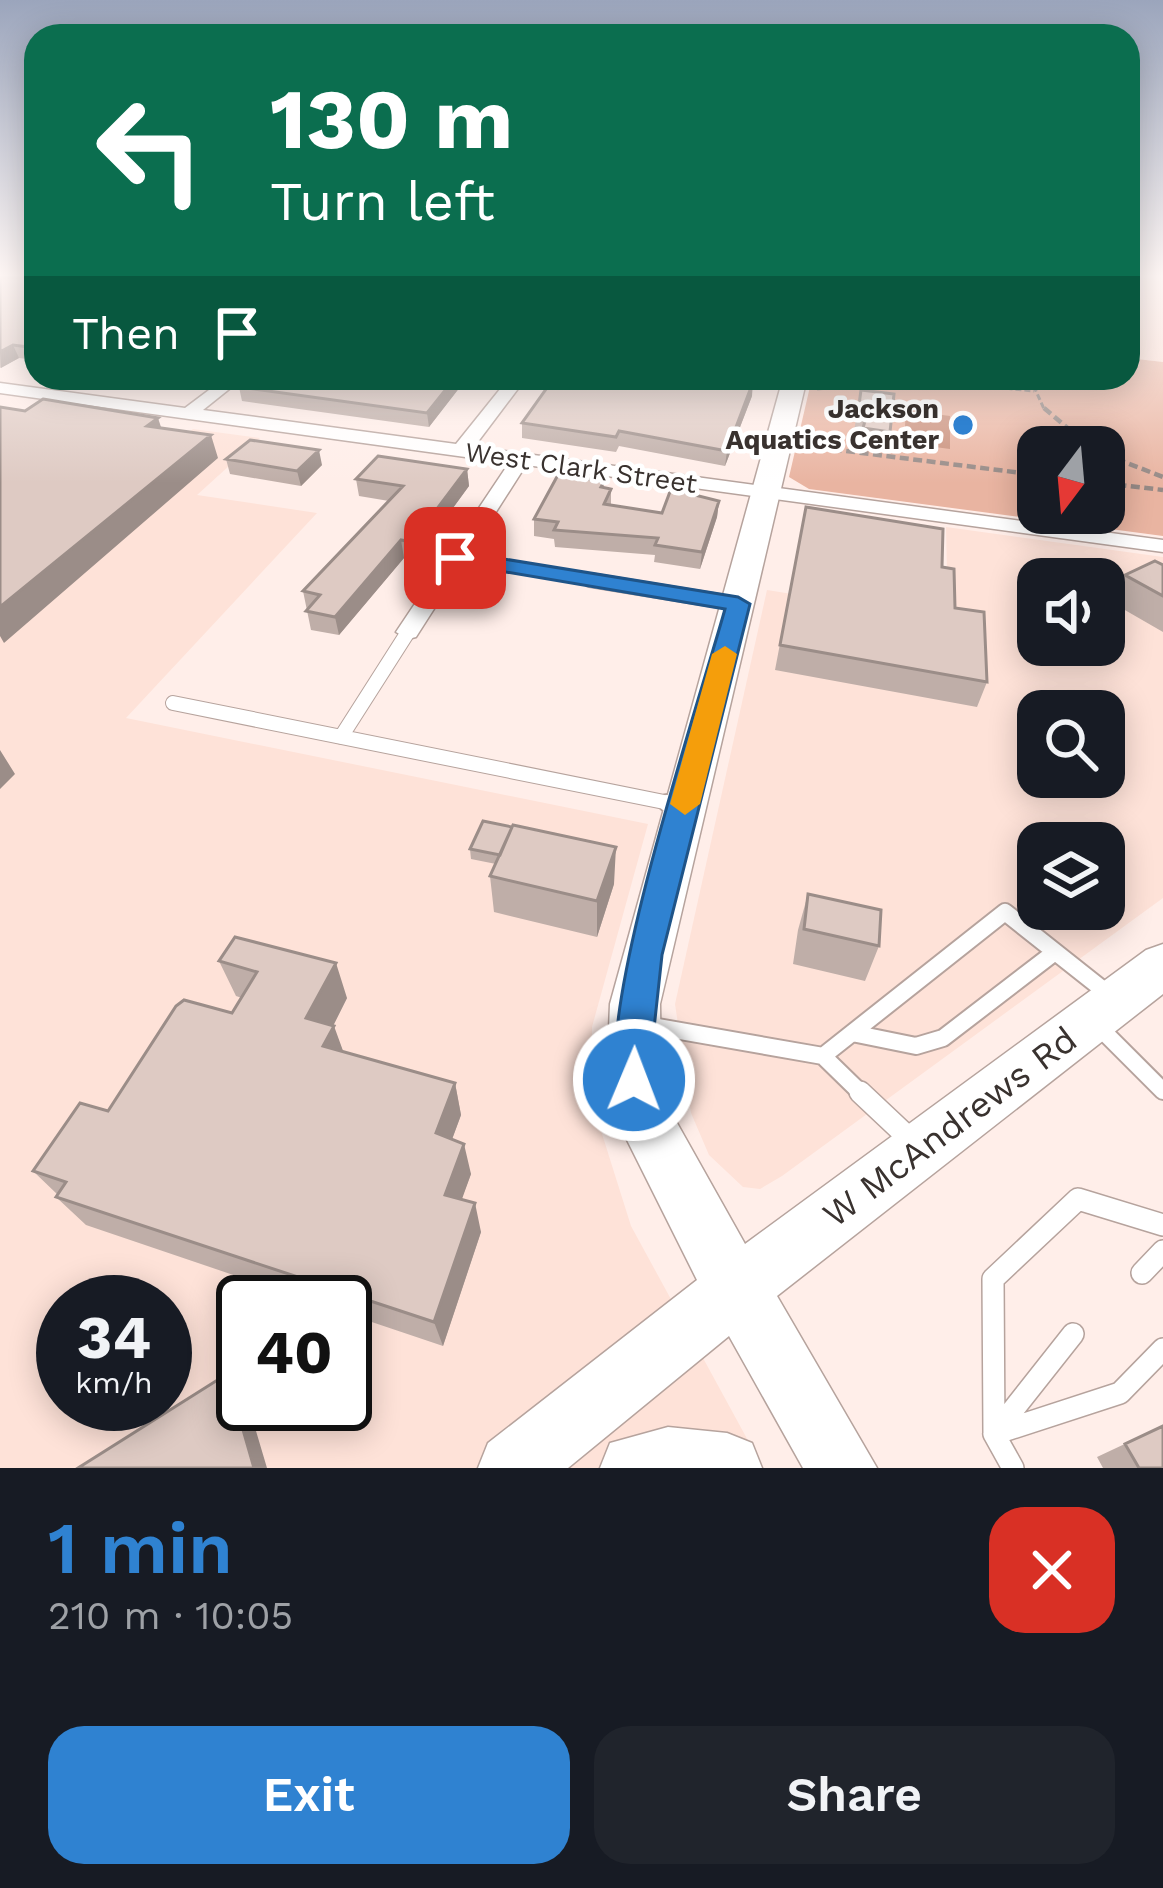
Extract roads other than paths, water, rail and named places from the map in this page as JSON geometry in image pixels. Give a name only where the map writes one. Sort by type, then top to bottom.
[{"type":"street","name":"West Clark Street","points":[[0,388],[1163,546]]},
{"type":"street","points":[[189,413],[219,390]]},
{"type":"street","points":[[460,452],[509,390]]},
{"type":"street","points":[[791,390],[645,955],[635,1023],[634,1080],[648,1126],[736,1289],[842,1468]]},
{"type":"street","points":[[408,632],[520,460]]},
{"type":"street","name":"W McAndrews Rd","points":[[513,1468],[736,1289],[1138,985]]},
{"type":"street","points":[[635,1468],[668,1462],[728,1468]]},
{"type":"lane","points":[[455,558],[738,604]]},
{"type":"lane","points":[[341,737],[408,632]]},
{"type":"lane","points":[[172,703],[684,806]]},
{"type":"lane","points":[[823,1056],[1005,911],[1055,952],[1138,985],[1163,1091]]},
{"type":"lane","points":[[852,1033],[916,1046],[943,1038],[1055,952]]},
{"type":"lane","points":[[635,1023],[823,1056],[920,1150]]},
{"type":"lane","points":[[1013,1468],[994,1434],[993,1279],[1078,1199],[1163,1225]]},
{"type":"lane","points":[[1142,1273],[1163,1251]]},
{"type":"lane","points":[[994,1434],[1073,1334]]},
{"type":"lane","points":[[994,1434],[1120,1393],[1163,1349]]},
{"type":"place","name":"Jackson Aquatics Center","points":[[963,425]]}]
